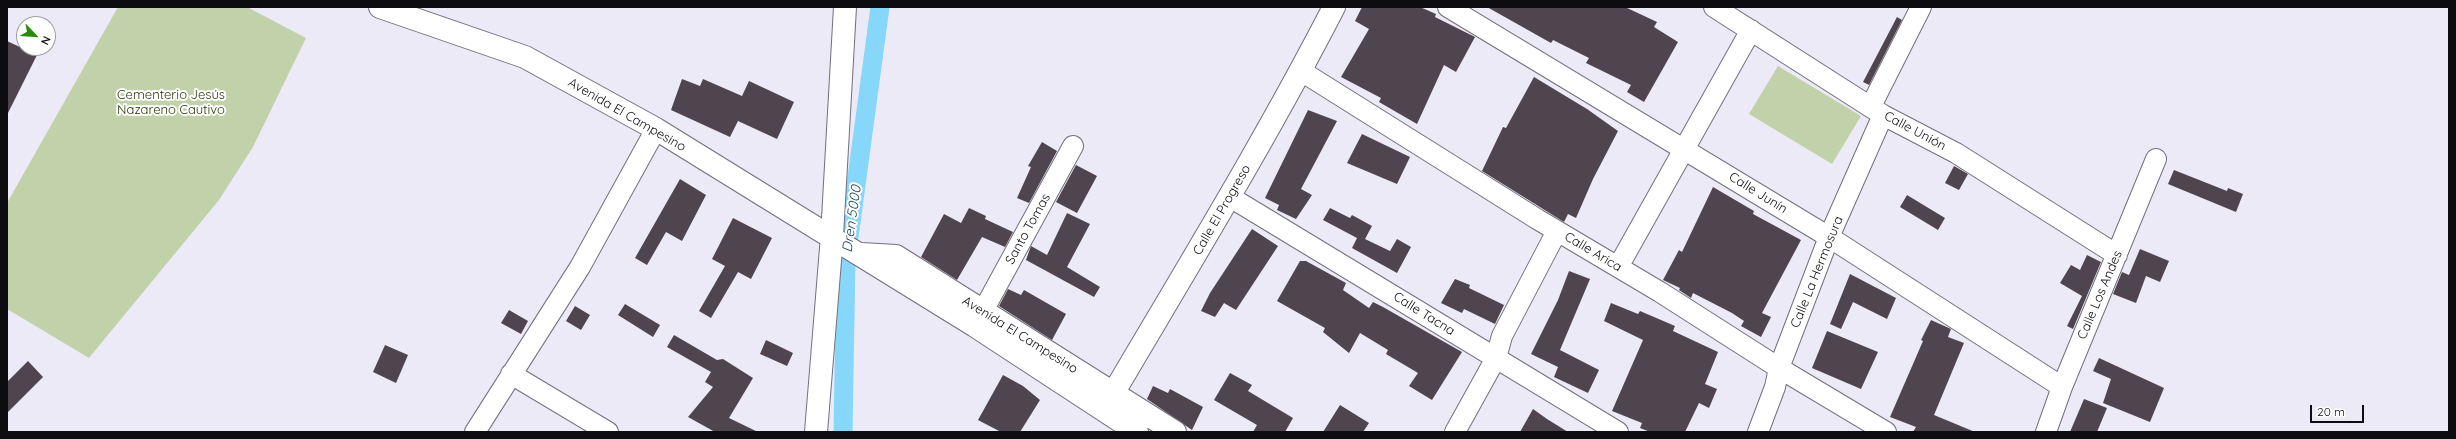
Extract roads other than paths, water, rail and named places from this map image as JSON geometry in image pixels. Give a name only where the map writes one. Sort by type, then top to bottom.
[{"type":"street","name":"Avenida El Campesino","points":[[380,7],[525,57],[656,129],[860,254],[1108,402],[1175,432]]},
{"type":"street","points":[[816,432],[833,237],[844,7]]},
{"type":"street","name":"Calle El Progreso","points":[[1108,402],[1230,197],[1301,71],[1334,7]]},
{"type":"street","name":"Calle Junín","points":[[1448,7],[1686,148],[1829,237],[2062,387]]},
{"type":"street","name":"Calle Unión","points":[[1714,7],[1877,110],[1956,153],[2117,255]]},
{"type":"street","name":"Calle La Hermosura","points":[[1758,432],[1775,387],[1779,368],[1877,110],[1921,7]]},
{"type":"street","points":[[1618,267],[1751,30]]},
{"type":"street","name":"Calle Arica","points":[[1301,71],[1779,368],[1886,432]]},
{"type":"street","points":[[475,432],[580,267],[656,129]]},
{"type":"street","name":"Santo Tomas","points":[[982,311],[1073,146]]},
{"type":"street","name":"Calle Los Andes","points":[[2046,432],[2062,387],[2156,159]]},
{"type":"street","name":"Calle Tacna","points":[[1230,197],[1618,432]]},
{"type":"street","points":[[1455,432],[1496,358],[1502,336],[1557,231]]},
{"type":"street","name":"Avenida El Campesino","points":[[860,254],[896,256],[982,311],[1108,402],[1137,432]]},
{"type":"street","points":[[511,374],[608,432]]},
{"type":"waterway","name":"Dren 5000","points":[[843,432],[846,259],[880,7]]},
{"type":"park label","name":"Cementerio Jesús Nazareno Cautivo","points":[[171,102]]}]
